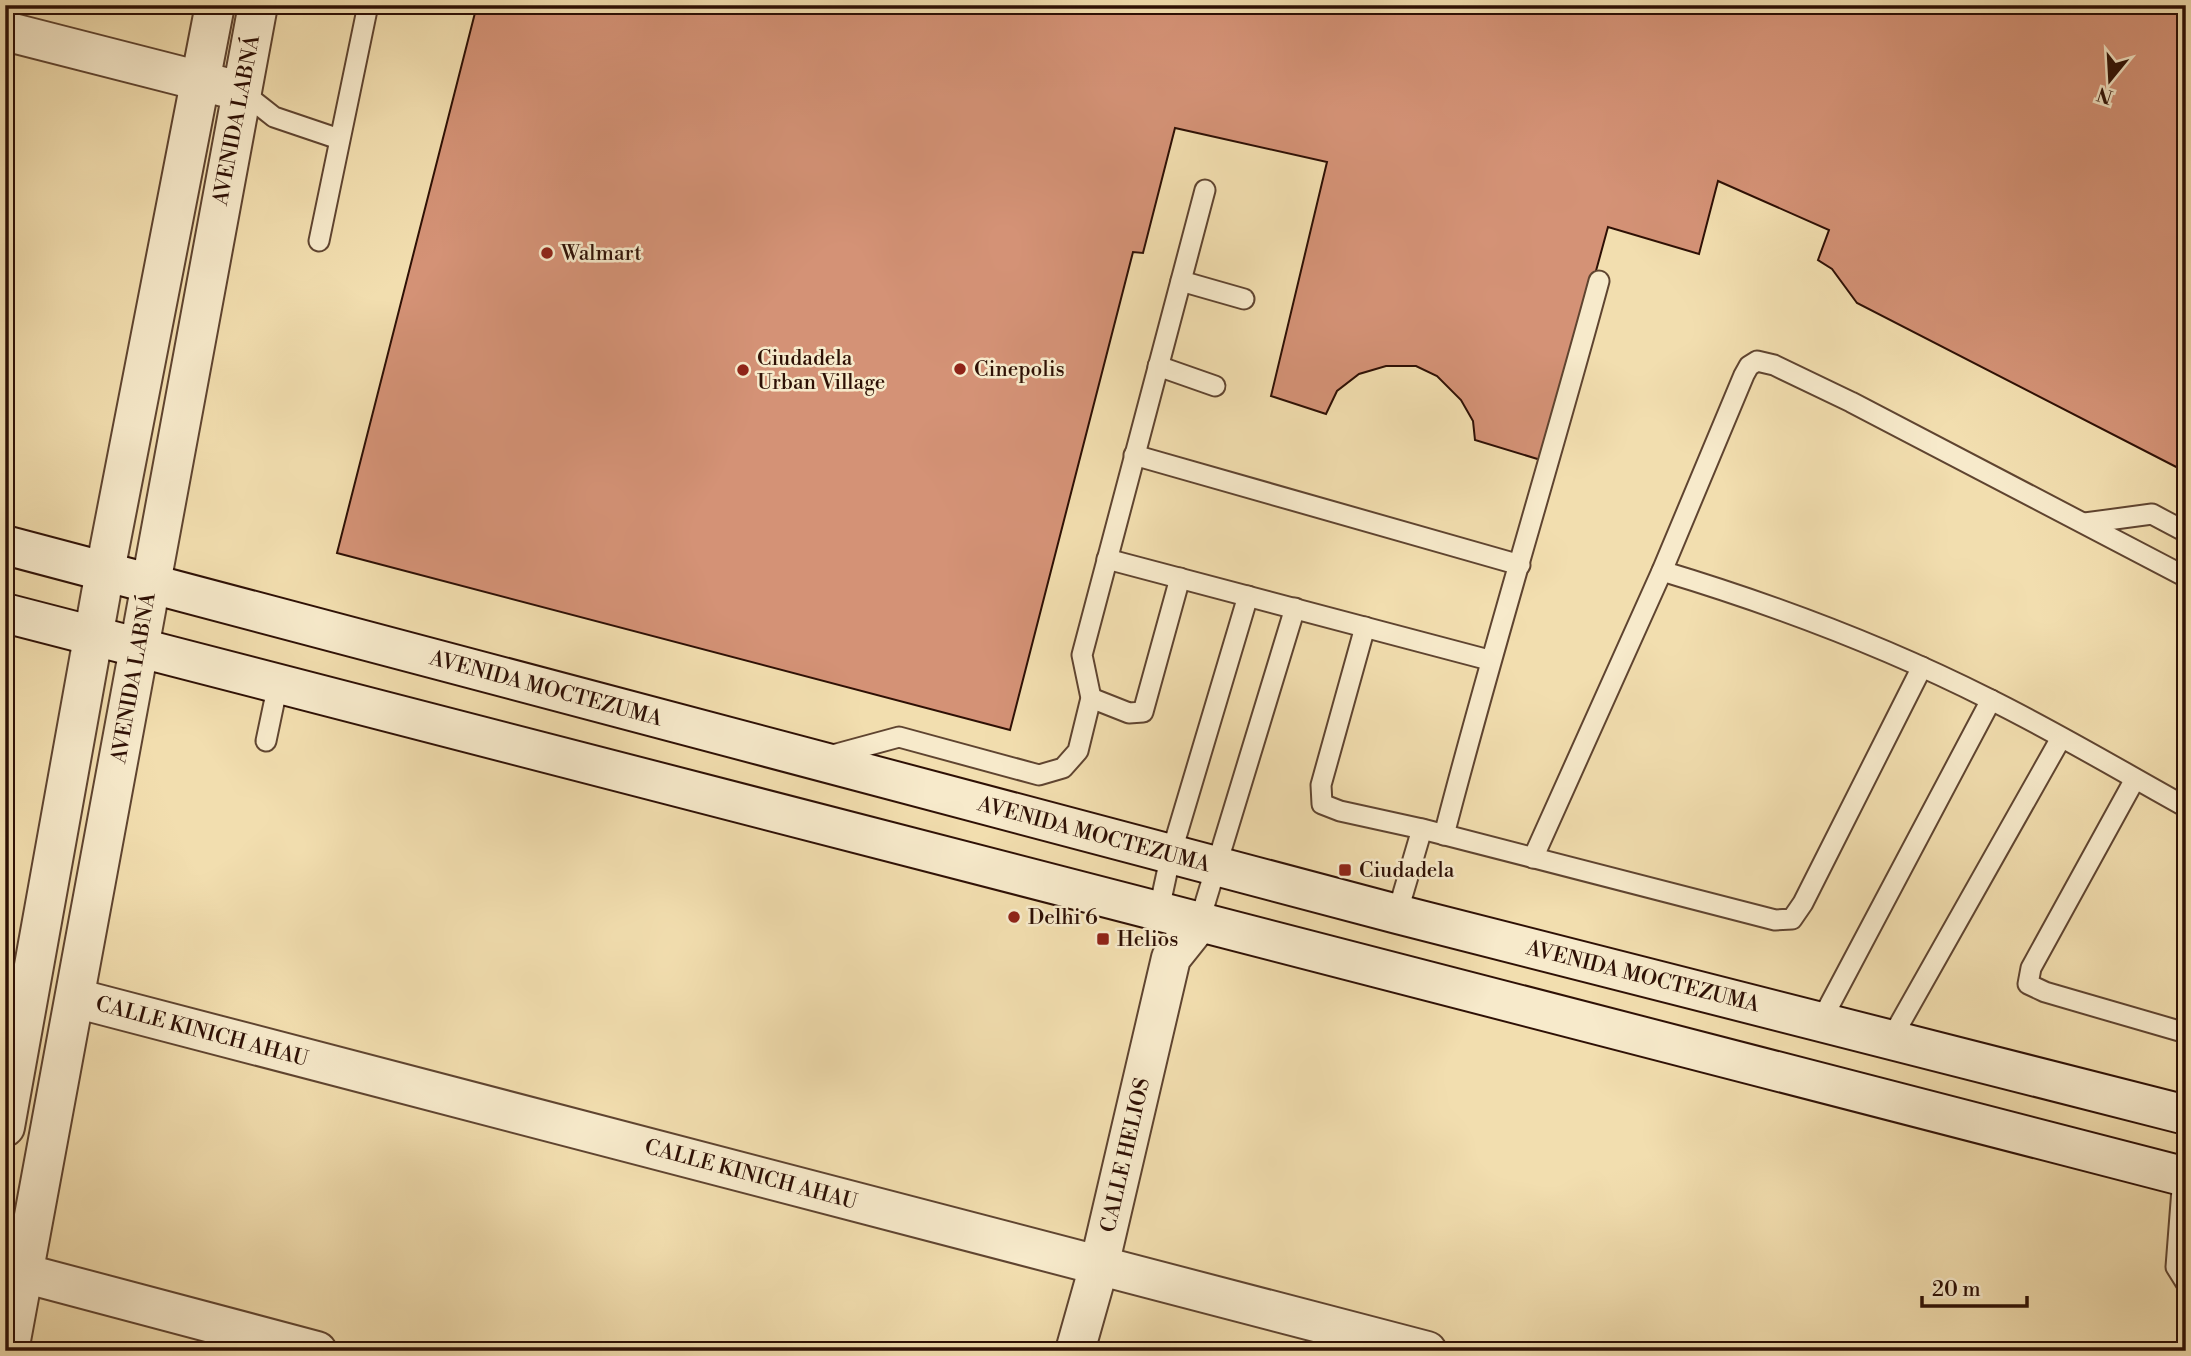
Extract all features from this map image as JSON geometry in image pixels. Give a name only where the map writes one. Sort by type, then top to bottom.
[{"type":"street","name":"AVENIDA LABNÁ","points":[[6,1124],[96,636],[105,571],[215,5]]},
{"type":"street","name":"AVENIDA LABNÁ","points":[[9,1351],[141,648],[149,582],[258,5]]},
{"type":"street","points":[[5,31],[241,91]]},
{"type":"street","name":"AVENIDA MOCTEZUMA","points":[[5,545],[1397,914],[2186,1115]]},
{"type":"street","points":[[5,613],[1158,914],[2184,1177]]},
{"type":"street","name":"CALLE HELIOS","points":[[1158,914],[1171,958]]},
{"type":"street","name":"CALLE HELIOS","points":[[1076,1351],[1099,1266],[1171,958],[1199,923]]},
{"type":"street","name":"CALLE KINICH AHAU","points":[[75,998],[1427,1351]]},
{"type":"street","points":[[23,1273],[317,1351]]},
{"type":"lane","points":[[319,241],[368,5]]},
{"type":"lane","points":[[241,91],[274,117],[339,139]]},
{"type":"lane","points":[[812,760],[899,737],[1039,775],[1063,768],[1078,751],[1091,698],[1082,655],[1205,190]]},
{"type":"lane","points":[[1181,281],[1244,299]]},
{"type":"lane","points":[[1444,835],[1489,660],[1520,565],[1599,281]]},
{"type":"lane","points":[[1533,858],[1662,571],[1744,374],[1756,361],[1774,365],[1796,375],[2186,577]]},
{"type":"lane","points":[[1158,366],[1215,386]]},
{"type":"lane","points":[[1134,455],[1520,565]]},
{"type":"lane","points":[[2085,523],[2152,514],[2186,532]]},
{"type":"lane","points":[[1107,559],[1489,660]]},
{"type":"lane","points":[[1662,571],[1788,611],[1922,667],[1991,700],[2186,807]]},
{"type":"lane","points":[[1091,698],[1129,713],[1143,712],[1180,578]]},
{"type":"lane","points":[[1158,914],[1171,854],[1248,596]]},
{"type":"lane","points":[[1199,923],[1218,866],[1242,776],[1296,608]]},
{"type":"lane","points":[[1365,627],[1321,785],[1322,804],[1340,811],[1422,829],[1776,920],[1791,919],[1803,904],[1922,667]]},
{"type":"lane","points":[[267,741],[278,684]]},
{"type":"lane","points":[[1821,1021],[1991,700]]},
{"type":"lane","points":[[1891,1039],[2061,738]]},
{"type":"lane","points":[[2135,779],[2031,968],[2028,984],[2045,992],[2186,1033]]},
{"type":"lane","points":[[1397,914],[1422,829]]},
{"type":"lane","points":[[2184,1177],[2176,1267],[2186,1283]]},
{"type":"building","name":"Ciudadela Urban Village","points":[[477,5],[2186,5],[2186,472],[1857,303],[1832,269],[1818,260],[1829,230],[1718,181],[1699,254],[1608,227],[1544,461],[1475,440],[1473,421],[1461,400],[1437,376],[1416,366],[1386,366],[1359,374],[1337,391],[1326,414],[1271,396],[1327,162],[1175,128],[1143,253],[1133,252],[1010,730],[337,553]]},
{"type":"place","name":"Walmart","points":[[547,253]]},
{"type":"place","name":"Cinepolis","points":[[960,369]]},
{"type":"place","name":"Ciudadela Urban Village","points":[[743,370]]},
{"type":"place","name":"Ciudadela","points":[[1345,870]]},
{"type":"place","name":"Delhi 6","points":[[1014,917]]},
{"type":"place","name":"Helios","points":[[1103,939]]}]
